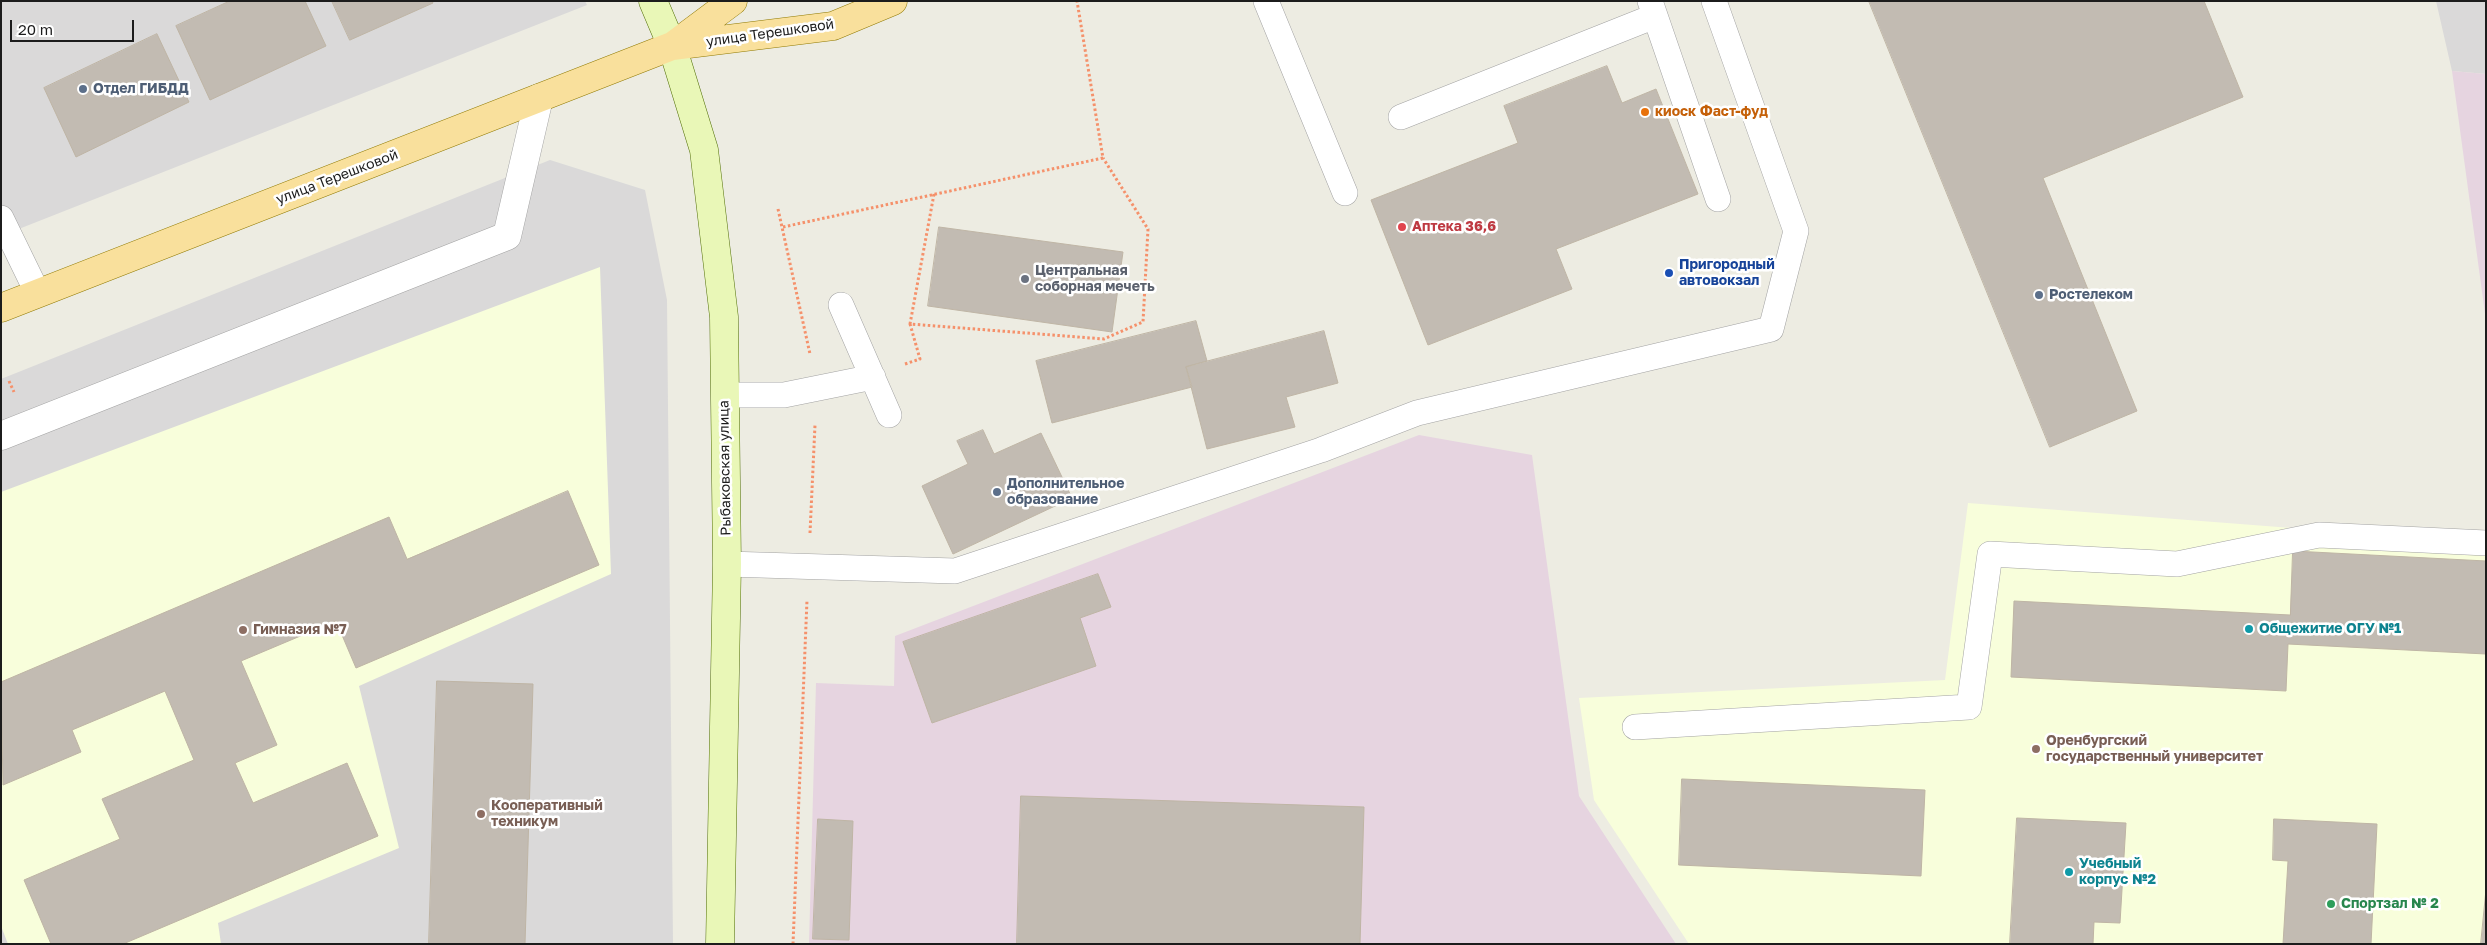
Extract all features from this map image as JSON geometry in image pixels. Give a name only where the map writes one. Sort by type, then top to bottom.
[{"type":"main road","name":"Рыбаковская улица","points":[[653,1],[672,46],[704,150],[724,317],[727,564],[720,944]]},
{"type":"main road","name":"улица Терешковой","points":[[672,46],[733,1]]},
{"type":"main road","name":"улица Терешковой","points":[[1,308],[672,46],[833,26],[894,1]]},
{"type":"street","points":[[1,436],[507,236],[539,98]]},
{"type":"lane","points":[[1266,1],[1345,193]]},
{"type":"lane","points":[[727,564],[955,571],[1321,450],[1417,413],[1771,329],[1796,231],[1714,1]]},
{"type":"lane","points":[[1400,117],[1652,9],[1718,199]]},
{"type":"lane","points":[[1,218],[38,294]]},
{"type":"lane","points":[[841,305],[888,415]]},
{"type":"lane","points":[[724,395],[784,395],[873,377]]},
{"type":"lane","points":[[1635,727],[1969,707],[1990,554],[2176,564],[2318,535],[2486,543]]},
{"type":"path","points":[[934,194],[910,324],[1104,339],[1143,322],[1148,229],[1103,158],[1077,1]]},
{"type":"path","points":[[783,227],[1103,158]]},
{"type":"shaded area","points":[[1,1],[585,1],[587,5],[1,236]]},
{"type":"shaded area","points":[[2436,1],[2486,1],[2486,74],[2452,71]]},
{"type":"shaded area","points":[[2452,71],[2486,74],[2486,321]]},
{"type":"shaded area","points":[[550,160],[645,190],[667,300],[673,944],[1,944],[1,379]]},
{"type":"shaded area","name":"Гимназия №7","points":[[600,267],[611,574],[359,686],[399,848],[218,923],[221,944],[8,944],[1,926],[1,492]]},
{"type":"shaded area","points":[[1419,435],[1532,455],[1579,796],[1676,944],[809,944],[816,683],[894,686],[895,636]]},
{"type":"shaded area","name":"Оренбургский государственный университет","points":[[1968,503],[2486,543],[2486,944],[1689,944],[1594,800],[1579,698],[1945,680]]},
{"type":"building","points":[[230,1],[305,1],[326,46],[210,100],[176,26]]},
{"type":"building","points":[[332,1],[432,1],[433,3],[350,40]]},
{"type":"building","name":"Ростелеком","points":[[1869,1],[2204,1],[2243,97],[2043,178],[2137,411],[2050,447]]},
{"type":"building","points":[[157,34],[189,102],[76,157],[44,88]]},
{"type":"building","points":[[1607,66],[1622,103],[1656,89],[1698,194],[1556,249],[1572,289],[1428,345],[1371,200],[1518,143],[1504,106]]},
{"type":"building","name":"Центральная соборная мечеть","points":[[939,227],[1123,252],[1112,332],[928,306]]},
{"type":"building","points":[[1196,321],[1207,361],[1186,367],[1192,387],[1052,423],[1036,361]]},
{"type":"building","points":[[1324,331],[1338,383],[1286,397],[1295,427],[1207,449],[1186,367]]},
{"type":"building","name":"Дополнительное образование","points":[[983,430],[994,454],[1041,433],[1072,498],[953,554],[922,486],[968,464],[957,441]]},
{"type":"building","points":[[568,491],[599,565],[356,668],[336,621],[241,661],[277,745],[235,763],[253,803],[347,763],[378,836],[123,944],[51,944],[24,880],[120,839],[102,799],[194,760],[165,691],[72,730],[81,752],[3,785],[1,682],[389,517],[407,559]]},
{"type":"building","name":"Общежитие ОГУ №1","points":[[2293,551],[2486,561],[2486,654],[2288,644],[2286,691],[2011,677],[2014,601],[2290,615]]},
{"type":"building","points":[[1098,574],[1111,607],[1080,618],[1096,666],[932,723],[903,642]]},
{"type":"building","name":"Кооперативный техникум","points":[[437,681],[533,684],[525,944],[429,944]]},
{"type":"building","points":[[1682,779],[1925,790],[1921,876],[1679,865]]},
{"type":"building","points":[[1021,796],[1364,807],[1360,944],[1017,944]]},
{"type":"building","name":"Учебный корпус №2","points":[[2017,818],[2126,823],[2120,923],[2094,922],[2093,944],[2010,944]]},
{"type":"building","points":[[818,819],[853,821],[849,940],[813,939]]},
{"type":"building","points":[[2274,819],[2377,824],[2371,944],[2283,944],[2288,861],[2273,860]]},
{"type":"building","points":[[2486,890],[2486,944],[2481,944]]},
{"type":"place","name":"Отдел ГИБДД","points":[[83,89]]},
{"type":"place","name":"киоск Фаст-фуд","points":[[1645,112]]},
{"type":"place","name":"Аптека 36,6","points":[[1402,227]]},
{"type":"place","name":"Пригородный автовокзал","points":[[1669,273]]},
{"type":"place","name":"Центральная соборная мечеть","points":[[1025,279]]},
{"type":"place","name":"Ростелеком","points":[[2039,295]]},
{"type":"place","name":"Дополнительное образование","points":[[997,492]]},
{"type":"place","name":"Общежитие ОГУ №1","points":[[2249,629]]},
{"type":"place","name":"Гимназия №7","points":[[243,630]]},
{"type":"place","name":"Оренбургский государственный университет","points":[[2036,749]]},
{"type":"place","name":"Кооперативный техникум","points":[[481,814]]},
{"type":"place","name":"Учебный корпус №2","points":[[2069,872]]},
{"type":"place","name":"Спортзал № 2","points":[[2331,904]]}]
